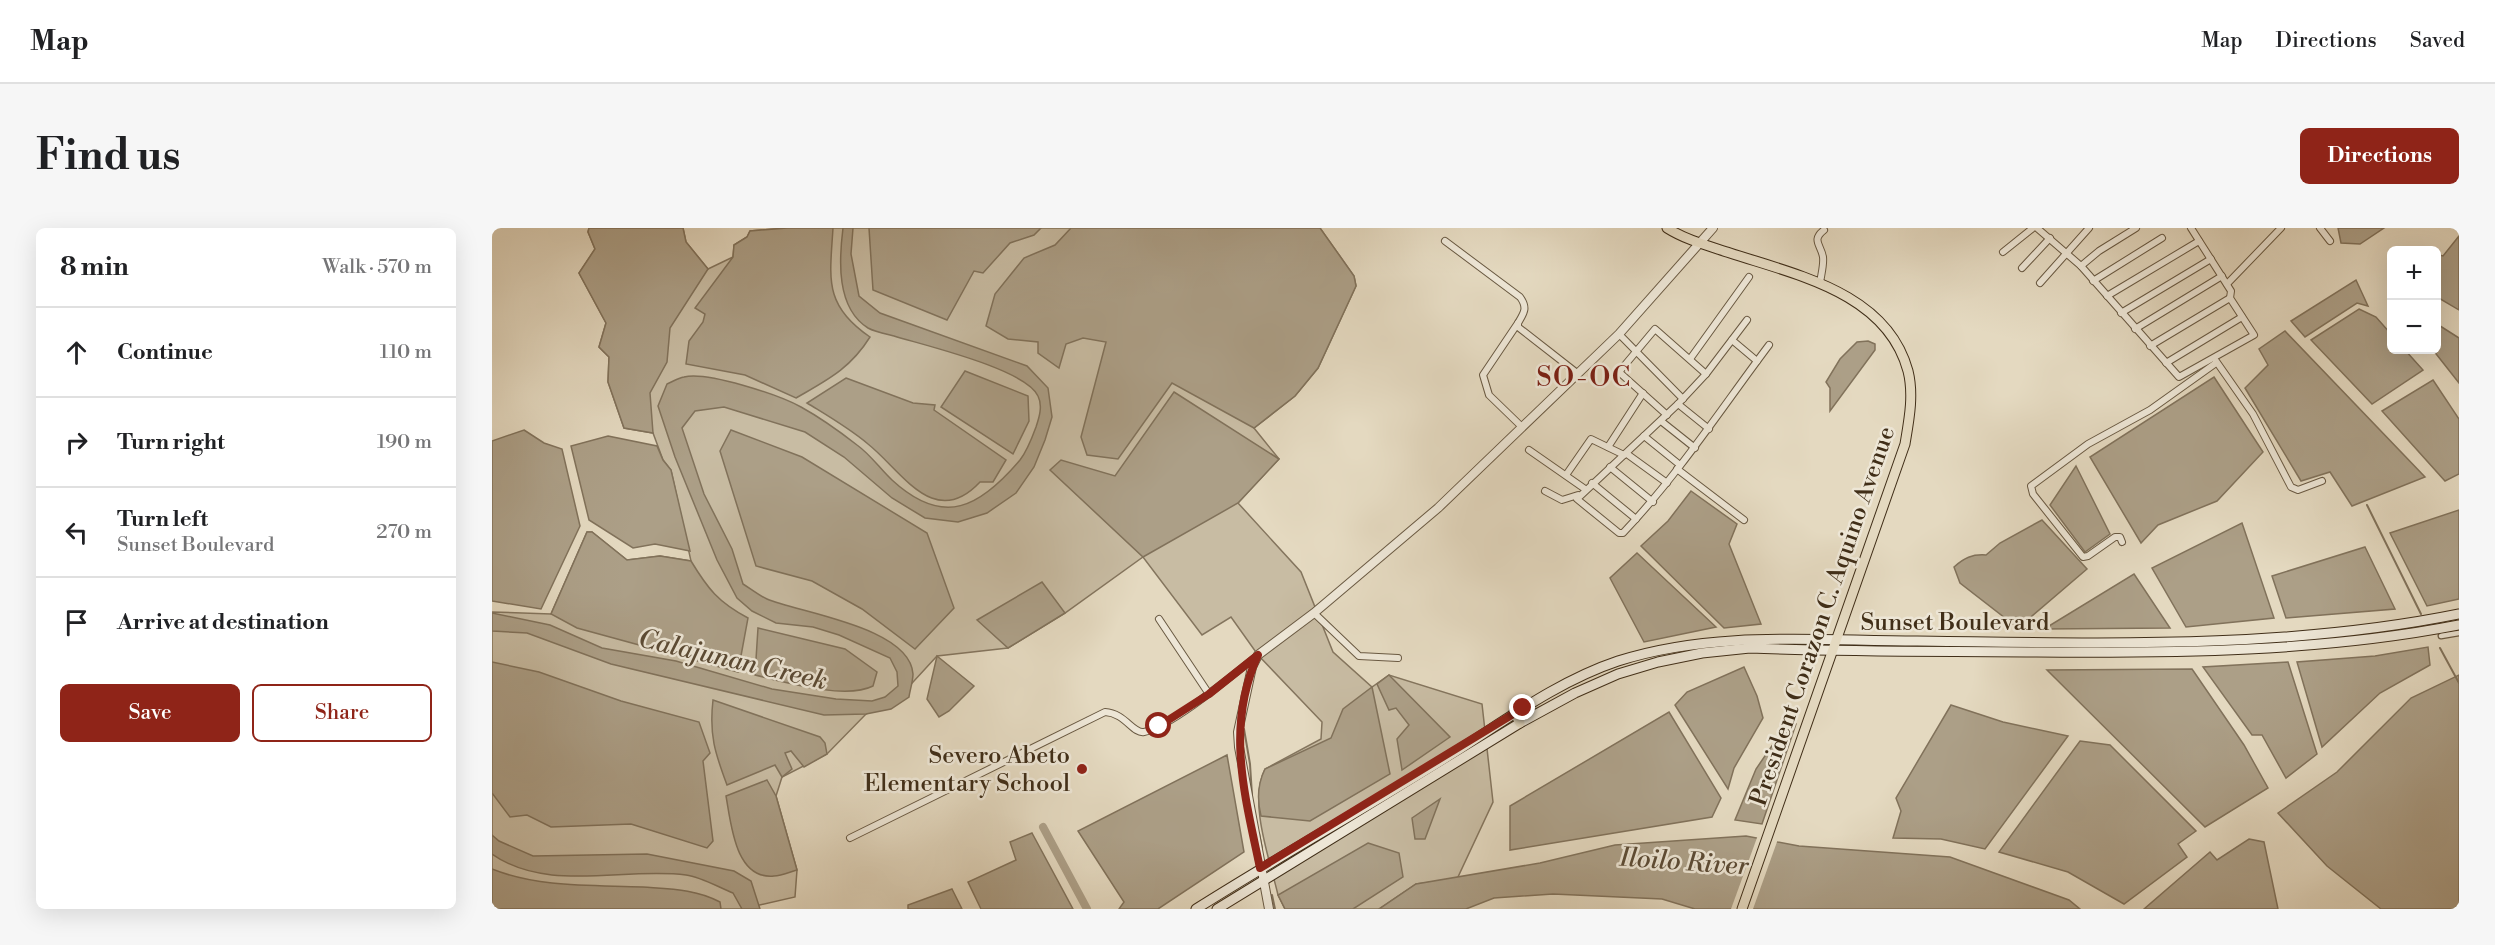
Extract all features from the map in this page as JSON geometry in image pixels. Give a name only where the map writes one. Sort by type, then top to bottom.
[{"type":"main road","name":"President Corazon C. Aquino Avenue","points":[[1667,228],[1699,242],[1820,283],[1855,300],[1879,320],[1901,355],[1908,372],[1911,397],[1905,444],[1833,651],[1803,729],[1743,909]]},
{"type":"main road","name":"Sunset Boulevard","points":[[1196,909],[1460,748],[1514,712],[1616,662],[1659,651],[1740,638],[2185,646],[2412,624],[2459,614]]},
{"type":"main road","name":"Sunset Boulevard","points":[[1217,909],[1520,723],[1618,674],[1658,662],[1702,653],[1750,648],[1833,651],[2325,644],[2412,634],[2459,625]]},
{"type":"main road","points":[[1514,712],[1520,723]]},
{"type":"street","points":[[850,838],[1105,712],[1121,716],[1135,730],[1143,733],[1209,694],[1314,613],[1438,508],[1619,334],[1713,228]]},
{"type":"street","points":[[2002,252],[2033,228]]},
{"type":"street","points":[[2037,228],[2081,266],[2179,377],[2215,361]]},
{"type":"street","points":[[2040,283],[2089,228]]},
{"type":"street","points":[[2081,266],[2099,251],[2136,228]]},
{"type":"street","points":[[2122,542],[2117,536],[2087,557],[2083,557],[2033,494],[2031,486],[2088,444],[2150,410],[2254,335],[2230,298],[2231,291],[2227,284],[2191,228]]},
{"type":"street","points":[[2227,284],[2281,228]]},
{"type":"street","points":[[2320,228],[2330,241]]},
{"type":"street","points":[[1820,283],[1823,258],[1817,241],[1818,234],[1824,230]]},
{"type":"street","points":[[2022,268],[2050,238]]},
{"type":"street","points":[[2093,281],[2162,238]]},
{"type":"street","points":[[1445,241],[1520,297],[1525,304],[1525,311],[1518,323],[1483,375],[1488,394],[1521,426]]},
{"type":"street","points":[[2107,296],[2199,241]]},
{"type":"street","points":[[2121,313],[2211,259]]},
{"type":"street","points":[[2136,329],[2222,276]]},
{"type":"street","points":[[1690,359],[1749,277]]},
{"type":"street","points":[[2150,346],[2230,298]]},
{"type":"street","points":[[2166,363],[2242,316]]},
{"type":"street","points":[[1545,490],[1562,500],[1578,495],[1681,402],[1706,374],[1747,320]]},
{"type":"street","points":[[1518,323],[1518,327],[1577,373]]},
{"type":"street","points":[[1667,415],[1619,372],[1636,351],[1657,329],[1706,374]]},
{"type":"street","points":[[1619,334],[1709,429]]},
{"type":"street","points":[[1732,340],[1757,361]]},
{"type":"street","points":[[1578,495],[1577,499],[1619,533],[1623,533],[1653,502],[1695,448],[1769,345]]},
{"type":"street","points":[[2215,361],[2253,414],[2291,487],[2298,490],[2322,481]]},
{"type":"street","points":[[1608,447],[1643,393]]},
{"type":"street","points":[[1661,421],[1695,448]]},
{"type":"street","points":[[1644,436],[1744,520]]},
{"type":"street","points":[[1566,476],[1589,439],[1626,454],[1667,483]]},
{"type":"street","points":[[1528,450],[1585,489]]},
{"type":"street","points":[[1610,467],[1653,502]]},
{"type":"street","points":[[1592,483],[1636,519]]},
{"type":"street","points":[[1314,613],[1359,656],[1398,658]]},
{"type":"street","points":[[1159,620],[1209,694]]},
{"type":"street","points":[[2441,636],[2459,633]]},
{"type":"street","points":[[1258,655],[1252,668],[1238,732],[1242,773],[1269,909]]},
{"type":"shaded area","points":[[589,228],[683,228],[686,242],[708,269],[733,257],[734,245],[747,237],[750,231],[787,228],[1320,228],[1354,276],[1356,286],[1318,368],[1295,396],[1254,428],[1279,459],[1238,503],[1301,572],[1333,652],[1372,687],[1389,675],[1482,704],[1493,802],[1457,879],[1416,884],[1379,909],[1285,909],[1278,895],[1262,831],[1260,782],[1265,769],[1321,739],[1322,722],[1258,655],[1231,617],[1202,635],[1143,557],[1065,613],[1008,648],[937,656],[903,693],[866,714],[827,754],[782,777],[776,796],[797,870],[795,897],[742,909],[492,909],[492,612],[551,614],[587,532],[592,532],[627,560],[660,556],[691,561],[671,470],[663,460],[653,433],[624,428],[608,382],[609,357],[599,347],[606,323],[579,273],[595,249],[588,232]]},
{"type":"water","points":[[589,228],[683,228],[686,242],[708,269],[670,328],[667,362],[650,393],[653,433],[624,428],[608,382],[609,357],[599,347],[606,323],[579,273],[595,249],[588,232]]},
{"type":"water","points":[[833,228],[831,276],[837,302],[844,314],[870,337],[846,366],[796,398],[745,375],[686,364],[689,341],[703,322],[705,314],[695,308],[733,257],[734,245],[747,237],[750,231]]},
{"type":"water","points":[[843,228],[853,228],[851,254],[859,296],[880,313],[1027,366],[1048,388],[1052,417],[1045,440],[1034,467],[1016,493],[987,513],[958,522],[925,518],[892,498],[844,457],[805,432],[724,407],[695,411],[682,428],[704,494],[732,549],[743,584],[767,599],[851,624],[894,644],[907,658],[913,674],[909,697],[891,709],[866,714],[824,715],[611,664],[527,633],[492,631],[492,613],[550,625],[602,648],[676,661],[772,689],[836,699],[872,701],[885,697],[898,686],[897,672],[890,658],[839,635],[813,627],[776,623],[752,611],[737,598],[717,560],[675,457],[658,406],[667,384],[684,377],[695,376],[725,381],[791,402],[837,430],[862,449],[892,480],[911,495],[928,504],[945,507],[961,506],[976,500],[1005,476],[1023,456],[1031,440],[1040,412],[1038,396],[1030,386],[1015,376],[995,368],[868,328],[850,308],[845,296],[841,268]]},
{"type":"water","points":[[869,228],[1041,228],[1034,235],[1010,243],[983,273],[974,271],[947,320],[873,290]]},
{"type":"water","points":[[1071,228],[1320,228],[1354,276],[1356,286],[1318,368],[1295,396],[1254,428],[1172,383],[1118,459],[1087,455],[1081,437],[1106,342],[1083,338],[1066,344],[1059,368],[1038,353],[1038,342],[1008,339],[986,326],[995,294],[1024,258],[1055,245]]},
{"type":"water","points":[[2338,228],[2384,228],[2360,244],[2341,243]]},
{"type":"water","points":[[2459,236],[2459,310],[2441,299],[2441,255],[2443,256]]},
{"type":"water","points":[[2356,280],[2368,306],[2357,303],[2305,337],[2291,321]]},
{"type":"water","points":[[2359,309],[2376,317],[2387,329],[2387,354],[2409,354],[2423,370],[2372,404],[2311,340]]},
{"type":"water","points":[[2441,327],[2459,338],[2459,383],[2436,354],[2441,354]]},
{"type":"water","points":[[2285,331],[2425,477],[2352,506],[2330,472],[2301,481],[2245,388],[2268,365],[2259,349]]},
{"type":"water","points":[[1868,341],[1875,344],[1875,350],[1830,411],[1830,388],[1826,382],[1840,359],[1857,342]]},
{"type":"water","points":[[965,371],[1028,396],[1029,421],[1013,454],[941,407]]},
{"type":"water","points":[[2214,377],[2263,452],[2217,501],[2158,525],[2141,543],[2090,457]]},
{"type":"water","points":[[846,378],[913,403],[935,405],[934,410],[1006,460],[993,482],[980,482],[963,496],[948,501],[933,499],[920,492],[861,438],[807,403]]},
{"type":"water","points":[[2433,380],[2459,419],[2459,474],[2445,481],[2382,411]]},
{"type":"water","points":[[1174,392],[1279,459],[1238,503],[1143,557],[1050,470],[1061,460],[1115,476]]},
{"type":"water","points":[[524,430],[544,443],[562,449],[580,526],[541,609],[492,601],[492,441]]},
{"type":"water","points":[[731,430],[802,457],[927,533],[954,608],[915,649],[862,609],[812,581],[756,566],[720,451]]},
{"type":"water","points":[[608,436],[657,446],[663,460],[671,470],[690,551],[655,544],[633,548],[589,520],[571,446]]},
{"type":"water","points":[[2076,466],[2110,534],[2085,552],[2050,505]]},
{"type":"water","points":[[1691,491],[1737,524],[1729,544],[1761,624],[1724,628],[1641,546],[1668,521]]},
{"type":"water","points":[[2459,510],[2459,599],[2427,606],[2390,533]]},
{"type":"water","points":[[2042,520],[2087,569],[2018,628],[1960,583],[1954,567],[1968,557],[1986,555],[2000,543]]},
{"type":"water","points":[[2242,523],[2274,618],[2186,627],[2152,568]]},
{"type":"water","name":"Calajunan Creek","points":[[587,532],[592,532],[627,560],[660,556],[691,561],[715,594],[748,618],[738,672],[577,628],[551,614]]},
{"type":"water","points":[[2365,547],[2395,609],[2286,618],[2272,576]]},
{"type":"water","points":[[1637,553],[1716,627],[1644,642],[1610,578]]},
{"type":"water","points":[[2134,574],[2170,628],[2044,629]]},
{"type":"water","points":[[1042,582],[1065,613],[1008,648],[977,620]]},
{"type":"water","points":[[758,628],[845,649],[877,672],[873,686],[861,690],[831,691],[755,675]]},
{"type":"water","points":[[2428,647],[2430,665],[2380,693],[2322,747],[2297,662],[2375,656]]},
{"type":"water","points":[[937,656],[974,686],[949,711],[939,717],[927,699]]},
{"type":"water","points":[[492,662],[539,672],[621,701],[699,722],[710,753],[703,761],[713,841],[707,848],[631,824],[551,827],[527,815],[510,817],[492,793]]},
{"type":"water","points":[[2288,662],[2317,754],[2286,778],[2262,735],[2252,735],[2203,667]]},
{"type":"water","points":[[1744,667],[1757,696],[1763,718],[1734,768],[1728,789],[1675,705],[1687,692]]},
{"type":"water","points":[[2192,669],[2244,745],[2268,788],[2205,827],[2047,670]]},
{"type":"water","points":[[1389,675],[1450,737],[1402,770],[1397,739],[1409,725],[1396,708],[1389,710],[1377,684]]},
{"type":"water","points":[[2459,675],[2459,909],[2381,909],[2327,866],[2278,813],[2337,772],[2411,698]]},
{"type":"water","points":[[1372,687],[1390,774],[1310,821],[1261,816],[1258,792],[1265,769],[1331,738],[1343,709]]},
{"type":"water","points":[[713,700],[820,737],[825,743],[827,754],[804,767],[791,751],[785,753],[792,769],[782,777],[775,765],[727,785],[714,744]]},
{"type":"water","points":[[1951,705],[2003,722],[2068,736],[1985,849],[1941,839],[1893,838],[1901,811],[1896,798]]},
{"type":"water","points":[[1669,712],[1721,798],[1712,817],[1510,850],[1510,806]]},
{"type":"water","points":[[1789,721],[1796,724],[1762,824],[1735,820],[1756,769]]},
{"type":"water","points":[[2080,741],[2110,745],[2196,831],[2178,844],[2187,857],[2124,904],[2068,872],[1999,852]]},
{"type":"water","points":[[1227,755],[1244,852],[1158,909],[1119,909],[1124,902],[1078,831]]},
{"type":"water","points":[[767,780],[776,796],[797,870],[777,876],[761,875],[743,860],[733,834],[726,796]]},
{"type":"water","points":[[1440,799],[1425,839],[1415,839],[1412,818]]},
{"type":"water","points":[[1032,833],[1073,909],[981,909],[968,882],[1016,860],[1010,842]]},
{"type":"water","points":[[492,835],[499,841],[533,856],[647,854],[734,871],[751,881],[760,909],[742,909],[733,893],[686,875],[662,873],[561,876],[537,873],[514,866],[492,854]]},
{"type":"water","name":"Iloilo River","points":[[1746,836],[1799,846],[1950,857],[2069,900],[2080,909],[1695,909],[1662,899],[1553,894],[1494,898],[1466,909],[1379,909],[1416,884],[1540,863],[1615,845]]},
{"type":"water","points":[[2249,839],[2264,842],[2278,909],[2144,909],[2210,852],[2217,860]]},
{"type":"water","points":[[1368,843],[1399,853],[1403,877],[1353,909],[1285,909],[1278,895]]},
{"type":"water","points":[[492,869],[547,883],[683,890],[702,894],[720,902],[721,909],[492,909]]},
{"type":"water","points":[[952,889],[962,909],[908,909],[908,905]]},
{"type":"pier","points":[[1758,835],[1778,839],[1753,909],[1731,909]]},
{"type":"waterway","points":[[2367,505],[2421,614]]},
{"type":"waterway","points":[[2440,648],[2459,683]]},
{"type":"waterway","points":[[1244,729],[1252,795]]},
{"type":"waterway","points":[[1043,827],[1087,909]]},
{"type":"waterway","points":[[1259,833],[1262,848]]},
{"type":"waterway","points":[[1272,895],[1275,909]]},
{"type":"place","name":"Severo Abeto Elementary School","points":[[1082,769]]},
{"type":"district","name":"SO-OC","points":[[1584,377]]},
{"type":"route","points":[[1159,726],[1209,694],[1258,655],[1252,668],[1238,732],[1242,773],[1260,868],[1523,708]]}]
